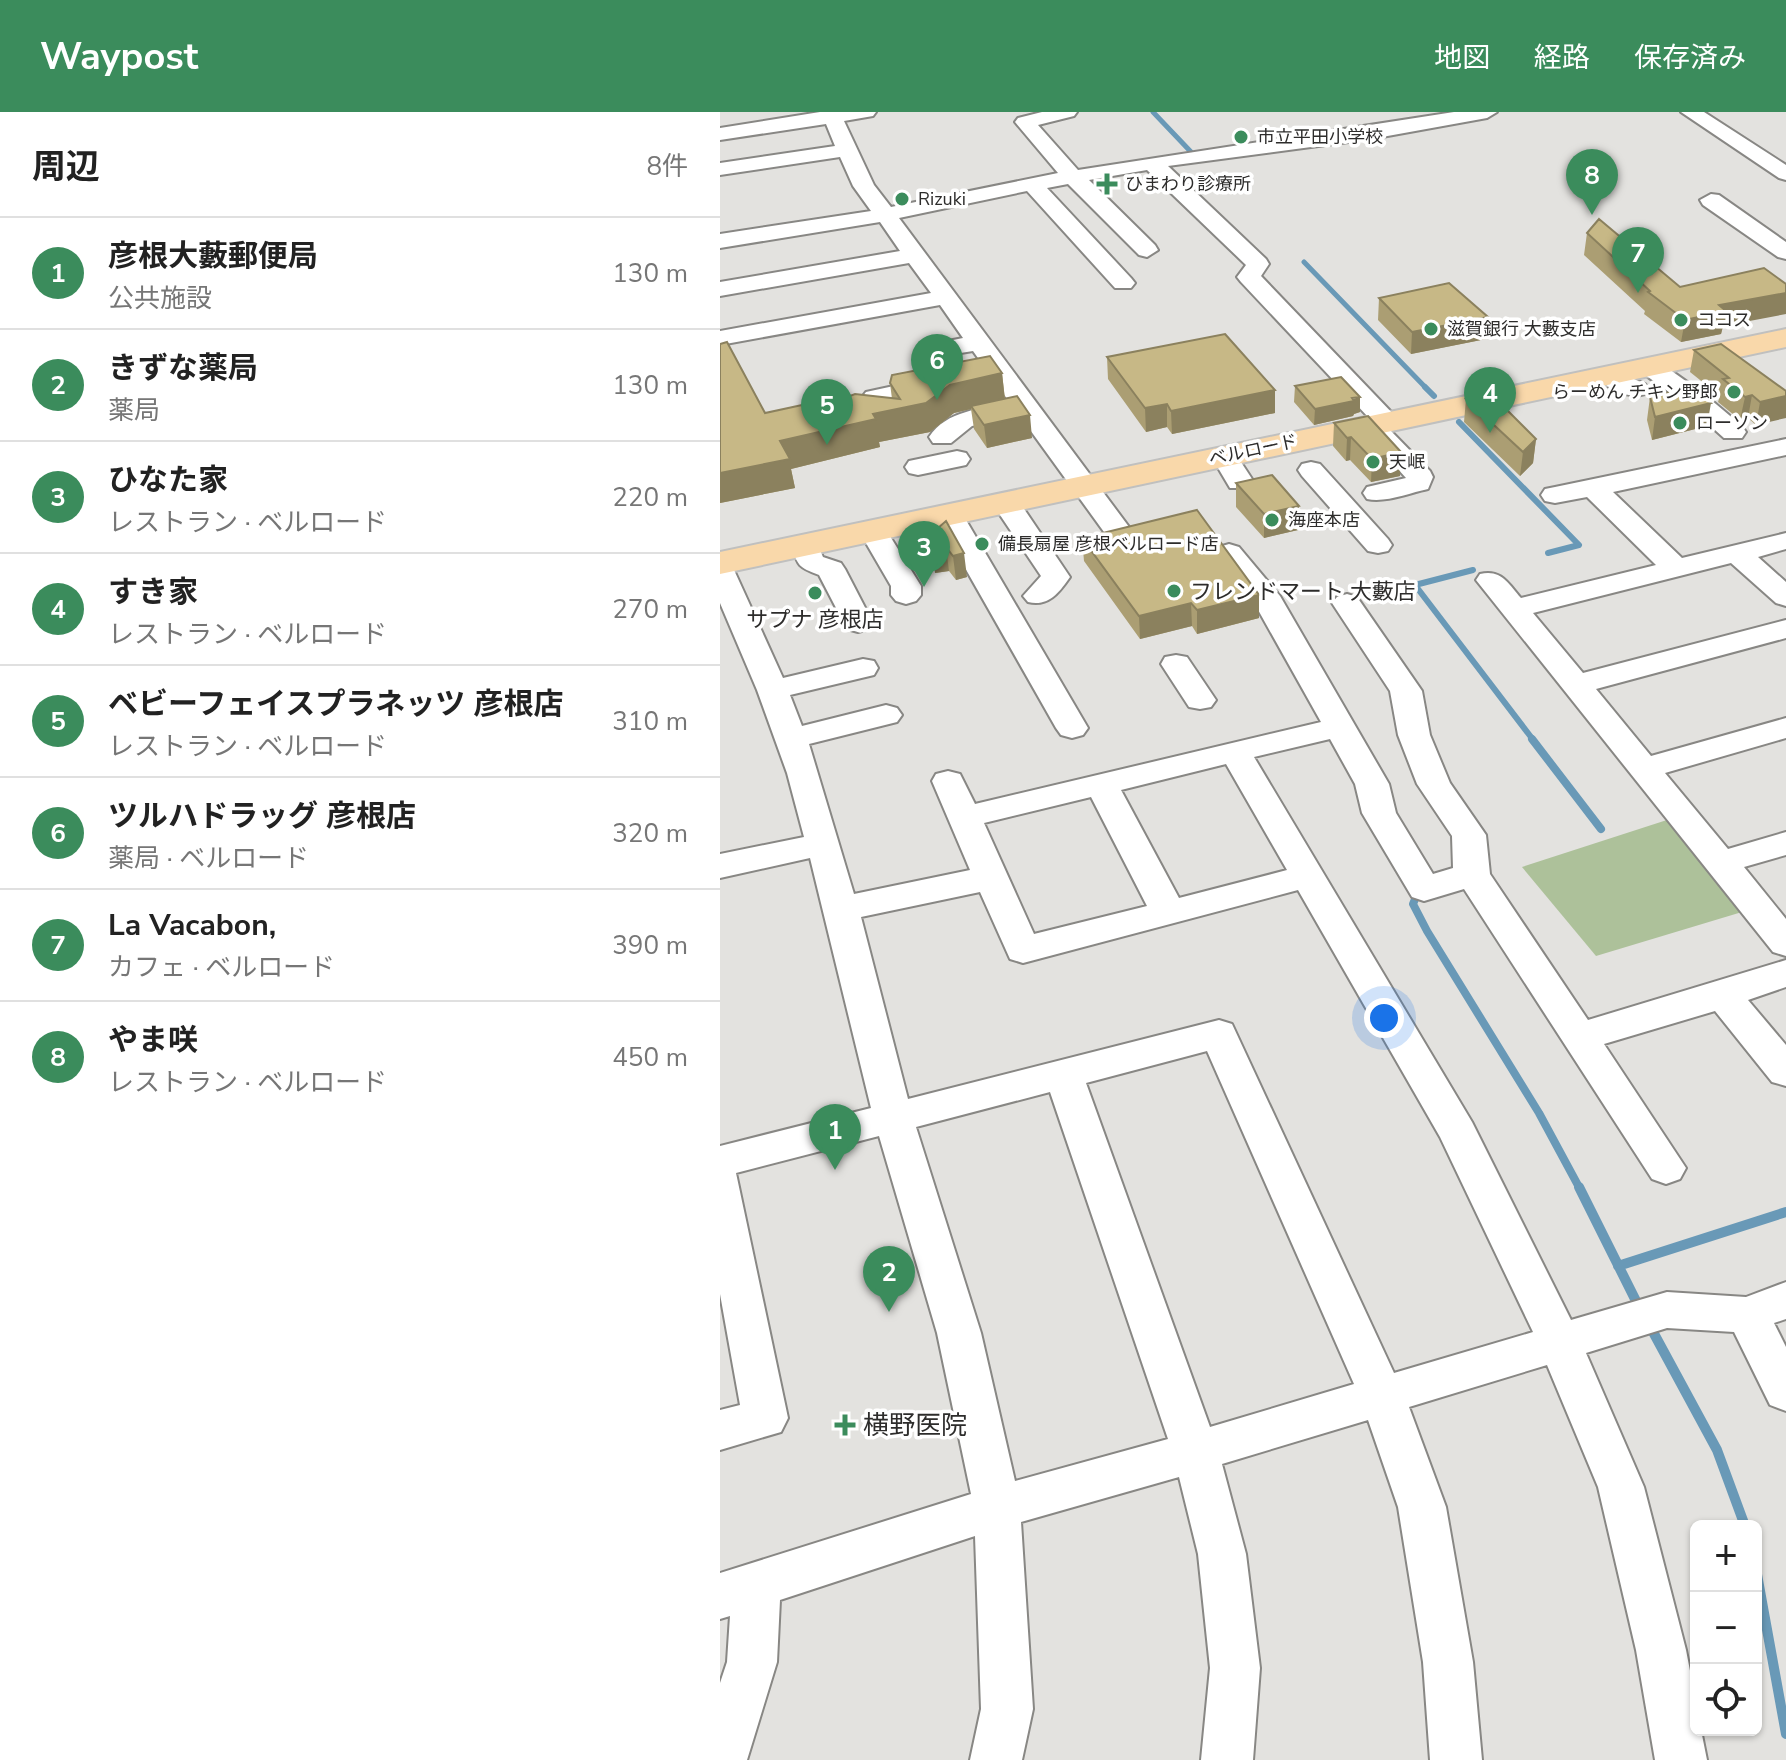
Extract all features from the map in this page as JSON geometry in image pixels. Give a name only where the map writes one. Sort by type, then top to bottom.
[{"type":"main road","name":"ベルロード","points":[[720,563],[805,545],[1001,495],[1095,498],[1299,456],[1379,424],[1730,361],[1786,338]]},
{"type":"street","points":[[720,115],[726,133],[832,114],[866,112]]},
{"type":"street","points":[[1067,112],[1025,122],[1073,177],[1147,250]]},
{"type":"street","points":[[720,241],[885,215],[1152,163],[1371,133],[1487,112]]},
{"type":"street","points":[[1691,112],[1786,174]]},
{"type":"street","points":[[832,114],[864,186],[1028,407],[1055,460],[1095,498],[1122,537]]},
{"type":"street","points":[[720,169],[848,150]]},
{"type":"street","points":[[1152,163],[1258,264],[1249,277],[1379,424],[1420,477],[1418,483],[1377,493]]},
{"type":"street","points":[[1032,184],[1123,283]]},
{"type":"street","points":[[1711,200],[1786,252]]},
{"type":"street","points":[[720,289],[913,255]]},
{"type":"street","points":[[720,338],[946,297]]},
{"type":"street","points":[[942,349],[979,342]]},
{"type":"street","points":[[872,404],[1001,371]]},
{"type":"street","points":[[1632,377],[1695,399],[1733,432]]},
{"type":"street","points":[[911,470],[950,448],[964,420],[1028,407]]},
{"type":"street","points":[[1555,495],[1786,447]]},
{"type":"street","points":[[1299,456],[1378,545]]},
{"type":"street","points":[[1593,488],[1676,568]]},
{"type":"street","points":[[1001,495],[1056,577],[1038,596]]},
{"type":"street","points":[[1076,518],[1095,498]]},
{"type":"street","points":[[945,510],[1072,728]]},
{"type":"street","points":[[890,522],[906,595]]},
{"type":"street","points":[[1514,609],[1786,541]]},
{"type":"street","points":[[805,545],[811,562],[831,569],[858,623]]},
{"type":"street","points":[[1229,553],[1265,596],[1372,784],[1379,813],[1424,889],[1473,874]]},
{"type":"street","points":[[1738,554],[1786,597]]},
{"type":"street","points":[[720,570],[773,690],[823,844],[893,1117],[959,1333],[997,1507],[1007,1709],[996,1760]]},
{"type":"street","points":[[1490,580],[1786,943]]},
{"type":"street","points":[[1346,603],[1406,691],[1414,735],[1434,784],[1469,835],[1473,874],[1666,1168]]},
{"type":"street","points":[[1575,685],[1786,629]]},
{"type":"street","points":[[1176,664],[1200,700]]},
{"type":"street","points":[[773,690],[863,668]]},
{"type":"street","points":[[790,739],[886,715]]},
{"type":"street","points":[[964,817],[1339,727]]},
{"type":"street","points":[[1643,769],[1786,728]]},
{"type":"street","points":[[1235,752],[1458,1133],[1558,1341],[1621,1487],[1661,1650],[1681,1760]]},
{"type":"street","points":[[948,781],[1023,950],[1309,876]]},
{"type":"street","points":[[1101,784],[1169,913]]},
{"type":"street","points":[[1719,863],[1786,843]]},
{"type":"street","points":[[720,866],[823,844]]},
{"type":"street","points":[[841,909],[991,878]]},
{"type":"street","points":[[1579,1037],[1723,995],[1786,973]]},
{"type":"street","points":[[1723,995],[1786,1072]]},
{"type":"street","points":[[720,1162],[1219,1034],[1382,1396],[1422,1507],[1448,1662],[1456,1760]]},
{"type":"street","points":[[1063,1073],[1196,1452],[1222,1554],[1235,1668],[1227,1760]]},
{"type":"street","points":[[720,1181],[765,1418],[720,1430]]},
{"type":"street","points":[[721,1760],[752,1662],[738,1591],[997,1507],[1196,1452],[1667,1310],[1766,1307],[1786,1391]]},
{"type":"green space","points":[[1670,819],[1742,912],[1596,956],[1522,867]]},
{"type":"building","points":[[1599,219],[1680,287],[1764,268],[1786,284],[1786,293],[1719,305],[1726,311],[1685,320],[1648,292],[1587,233]]},
{"type":"building","points":[[1449,283],[1488,317],[1412,332],[1379,298]]},
{"type":"building","points":[[1225,334],[1275,390],[1171,411],[1167,404],[1145,408],[1107,357]]},
{"type":"building","points":[[727,342],[765,413],[802,405],[824,406],[855,394],[900,399],[890,383],[892,375],[990,356],[1002,373],[950,385],[926,403],[873,414],[876,419],[780,441],[790,459],[720,473],[720,344]]},
{"type":"building","points":[[1721,344],[1786,391],[1786,396],[1760,402],[1752,395],[1745,397],[1723,379],[1729,378],[1694,350]]},
{"type":"building","points":[[1341,377],[1360,397],[1315,409],[1295,386]]},
{"type":"building","points":[[1692,387],[1711,403],[1655,417],[1650,397]]},
{"type":"building","points":[[1491,394],[1536,439],[1523,452],[1466,399]]},
{"type":"building","points":[[1017,396],[1030,415],[984,425],[971,406]]},
{"type":"building","points":[[1368,416],[1401,452],[1372,459],[1334,423]]},
{"type":"building","points":[[1272,475],[1299,506],[1264,514],[1236,483]]},
{"type":"building","name":"フレンドマート 大藪店","points":[[1197,510],[1259,595],[1197,610],[1191,603],[1139,616],[1082,538]]},
{"type":"building","points":[[946,521],[964,553],[953,556],[946,547],[932,549],[938,528]]},
{"type":"waterway","points":[[1153,112],[1192,153]]},
{"type":"waterway","points":[[1304,262],[1427,389]]},
{"type":"waterway","points":[[1427,389],[1434,396]]},
{"type":"waterway","points":[[1459,422],[1579,545],[1548,553]]},
{"type":"waterway","points":[[1473,570],[1415,585],[1534,741]]},
{"type":"waterway","points":[[1532,739],[1601,829]]},
{"type":"waterway","points":[[1418,892],[1413,904],[1427,931],[1539,1113],[1580,1189]]},
{"type":"waterway","points":[[1580,1189],[1618,1266]]},
{"type":"waterway","points":[[1618,1266],[1786,1212]]},
{"type":"waterway","points":[[1618,1266],[1637,1303]]},
{"type":"waterway","points":[[1652,1330],[1717,1450],[1743,1520]]},
{"type":"waterway","points":[[1760,1592],[1786,1734]]},
{"type":"place","name":"市立平田小学校","points":[[1241,137]]},
{"type":"place","name":"ひまわり診療所","points":[[1107,184]]},
{"type":"place","name":"Rizuki","points":[[902,199]]},
{"type":"place","name":"やま咲","points":[[1592,215]]},
{"type":"place","name":"La Vacabon,","points":[[1638,293]]},
{"type":"place","name":"ココス","points":[[1681,320]]},
{"type":"place","name":"滋賀銀行 大藪支店","points":[[1431,329]]},
{"type":"place","name":"らーめん チキン野郎","points":[[1734,392]]},
{"type":"place","name":"ツルハドラッグ 彦根店","points":[[937,400]]},
{"type":"place","name":"ローソン","points":[[1680,423]]},
{"type":"place","name":"すき家","points":[[1490,433]]},
{"type":"place","name":"ベビーフェイスプラネッツ 彦根店","points":[[827,445]]},
{"type":"place","name":"天岷","points":[[1373,462]]},
{"type":"place","name":"海座本店","points":[[1272,520]]},
{"type":"place","name":"備長扇屋 彦根ベルロード店","points":[[982,544]]},
{"type":"place","name":"ひなた家","points":[[924,587]]},
{"type":"place","name":"フレンドマート 大藪店","points":[[1174,591]]},
{"type":"place","name":"サプナ 彦根店","points":[[815,593]]},
{"type":"place","name":"彦根大藪郵便局","points":[[835,1170]]},
{"type":"place","name":"きずな薬局","points":[[889,1312]]},
{"type":"place","name":"横野医院","points":[[845,1425]]}]
